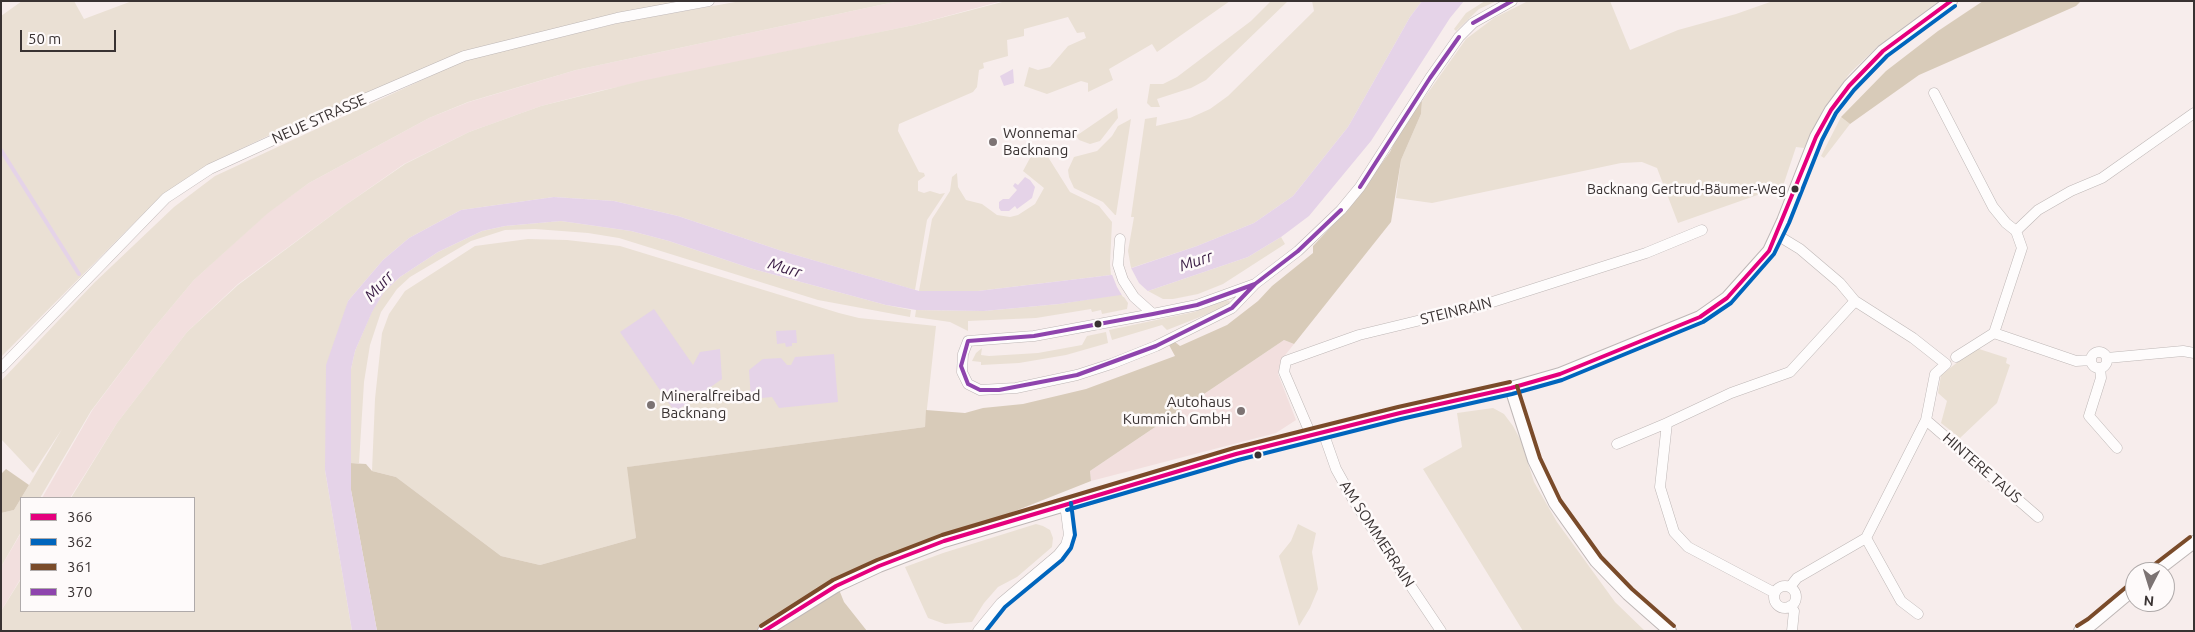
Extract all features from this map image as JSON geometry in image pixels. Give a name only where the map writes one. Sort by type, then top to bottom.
[{"type":"street","name":"NEUE STRASSE","points":[[1,368],[166,198],[210,169],[341,109],[464,56],[617,18],[709,1]]},
{"type":"street","points":[[1255,284],[1197,304],[1153,314],[1034,336],[968,341],[963,354],[962,372],[968,384],[980,390],[1016,388],[1077,375],[1140,353],[1210,321],[1232,308],[1255,284],[1298,251],[1341,210],[1360,187],[1430,78],[1459,37],[1473,23],[1512,1]]},
{"type":"street","points":[[764,631],[836,586],[879,566],[944,541],[1236,454],[1511,388],[1560,374],[1700,317],[1733,292],[1762,261],[1777,235],[1816,137],[1831,110],[1849,86],[1883,51],[1950,1]]},
{"type":"street","points":[[1934,93],[1992,208],[2016,231],[2022,248],[1994,332],[1956,357]]},
{"type":"street","points":[[2016,231],[2038,210],[2071,191],[2102,178],[2194,113]]},
{"type":"street","name":"STEINRAIN","points":[[1317,434],[1284,372],[1286,361],[1359,335],[1483,305],[1646,253],[1702,230]]},
{"type":"street","points":[[1777,235],[1798,247],[1840,283],[1855,302],[1913,338],[1946,364],[1935,374],[1932,404],[1926,420],[1866,538],[1797,578],[1790,587]]},
{"type":"street","points":[[1120,239],[1118,252],[1120,272],[1127,288],[1153,314]]},
{"type":"street","points":[[1617,444],[1731,393],[1790,372],[1855,302]]},
{"type":"street","points":[[1994,332],[2076,361],[2091,360]]},
{"type":"street","points":[[2107,358],[2183,351],[2194,353]]},
{"type":"street","points":[[2097,352],[2103,352],[2107,358],[2105,365],[2100,368],[2095,367],[2091,360],[2092,355],[2097,352]]},
{"type":"street","points":[[2100,368],[2101,378],[2089,416],[2117,448]]},
{"type":"street","points":[[1511,388],[1534,460],[1555,502],[1596,561],[1628,594],[1670,631]]},
{"type":"street","name":"HINTERE TAUS","points":[[1926,420],[2038,516]]},
{"type":"street","points":[[1667,423],[1660,487],[1674,532],[1688,547],[1775,592]]},
{"type":"street","name":"AM SOMMERRAIN","points":[[1317,434],[1355,503],[1441,631]]},
{"type":"street","points":[[978,631],[1001,603],[1058,555],[1066,545],[1069,535],[1065,504]]},
{"type":"street","points":[[1866,538],[1901,601],[1918,614]]},
{"type":"street","points":[[2167,562],[2194,542]]},
{"type":"street","points":[[1780,587],[1790,587],[1794,591],[1796,598],[1790,606],[1784,608],[1778,605],[1774,599],[1775,592],[1780,587]]},
{"type":"street","points":[[2089,629],[2125,597]]},
{"type":"street","points":[[1790,606],[1794,611],[1792,631]]},
{"type":"shaded area","points":[[22,1],[74,1],[84,19],[132,1],[683,1],[462,52],[274,133],[205,166],[161,196],[1,357],[1,16]]},
{"type":"shaded area","points":[[741,1],[899,1],[576,70],[468,102],[429,118],[309,183],[268,213],[194,280],[153,329],[91,411],[41,497],[22,497],[62,429],[33,473],[1,439],[1,381],[94,283],[174,207],[215,176],[463,61],[623,22]]},
{"type":"shaded area","points":[[899,1],[1002,1],[914,25],[599,91],[541,106],[469,132],[404,164],[238,284],[187,332],[117,423],[71,497],[43,497],[93,409],[153,329],[194,280],[268,212],[309,183],[429,118],[469,102],[576,70]]},
{"type":"shaded area","points":[[1006,1],[1230,1],[1157,52],[1152,44],[1109,69],[1113,80],[1088,92],[1088,83],[1081,81],[1047,94],[1024,86],[1029,67],[1038,70],[1050,67],[1068,46],[1086,38],[1084,32],[1077,33],[1068,17],[1024,29],[1024,36],[1007,40],[1008,56],[983,63],[984,68],[979,70],[977,87],[973,92],[899,124],[898,131],[919,172],[924,173],[925,176],[918,181],[918,191],[924,193],[930,191],[940,194],[945,193],[927,220],[915,290],[782,251],[678,216],[614,201],[554,197],[461,210],[409,238],[383,260],[348,301],[325,470],[352,631],[1,631],[1,611],[20,581],[20,612],[195,612],[195,497],[72,497],[117,423],[187,332],[238,285],[344,206],[405,164],[469,132],[541,106],[641,81],[914,25]]},
{"type":"shaded area","points":[[1271,1],[1288,1],[1206,80],[1191,88],[1157,99],[1160,107],[1151,107],[1147,103],[1150,84],[1163,84],[1177,77],[1251,21]]},
{"type":"shaded area","points":[[1312,1],[1422,1],[1410,17],[1348,127],[1293,196],[1254,223],[1197,246],[1131,268],[1128,251],[1134,217],[1131,217],[1145,119],[1157,117],[1156,126],[1190,118],[1210,109],[1228,96],[1314,11]]},
{"type":"shaded area","points":[[1485,1],[1497,1],[1479,9],[1456,31],[1454,29],[1466,13]]},
{"type":"shaded area","points":[[1528,1],[1610,1],[1630,50],[1678,30],[1736,14],[1773,1],[1939,1],[1879,45],[1850,73],[1824,108],[1804,148],[1796,147],[1783,186],[1678,223],[1657,168],[1642,162],[1621,163],[1432,203],[1396,198],[1401,160],[1421,114],[1422,101],[1466,39],[1494,18]]},
{"type":"shaded area","points":[[1983,1],[2081,1],[2076,6],[1919,75],[1850,124],[1841,117],[1886,71],[1938,31]]},
{"type":"shaded area","points":[[1422,101],[1421,114],[1401,160],[1391,222],[1294,344],[1284,340],[1090,471],[1091,481],[836,582],[844,602],[867,631],[377,631],[351,490],[350,463],[366,464],[372,471],[396,477],[501,556],[540,565],[636,538],[627,467],[925,427],[926,410],[965,413],[983,408],[1023,404],[1086,389],[1175,356],[1169,345],[1175,342],[1180,346],[1227,325],[1258,301],[1272,286],[1313,253],[1313,246],[1348,209],[1390,152],[1404,122]]},
{"type":"shaded area","points":[[1117,108],[1118,118],[1100,141],[1090,144],[1079,140],[1076,136]]},
{"type":"shaded area","points":[[1841,117],[1850,124],[1824,158],[1821,156]]},
{"type":"shaded area","points":[[1131,119],[1115,215],[1103,202],[1074,188],[1068,170],[1074,157],[1097,151],[1112,136],[1118,126]]},
{"type":"shaded area","points":[[1043,149],[1070,192],[1099,206],[1112,222],[1111,275],[978,291],[919,291],[932,219],[950,191],[952,177],[957,173],[958,187],[966,200],[982,204],[997,215],[1010,217],[1018,215],[1035,204],[1044,188],[1023,171],[1030,158]]},
{"type":"shaded area","points":[[561,221],[631,231],[669,241],[753,269],[911,310],[910,317],[818,300],[619,238],[588,233],[535,229],[505,230],[471,241],[410,277],[397,289],[381,312],[370,345],[364,382],[359,463],[350,463],[351,369],[355,351],[372,311],[384,292],[400,277],[438,252],[482,231],[505,226]]},
{"type":"shaded area","points":[[1281,237],[1285,244],[1223,284],[1198,294],[1173,299],[1163,299],[1148,291],[1248,257]]},
{"type":"shaded area","name":"Mineralfreibad Backnang","points":[[528,239],[567,240],[620,246],[839,313],[859,318],[936,326],[925,427],[628,467],[636,538],[540,565],[501,556],[396,477],[372,471],[375,399],[382,333],[389,314],[405,291],[475,246]]},
{"type":"shaded area","points":[[1122,294],[1128,303],[1127,309],[1102,314],[1101,310],[1092,312],[1091,309],[1036,318],[968,321],[968,331],[950,322],[915,317],[916,310],[984,311],[1059,304]]},
{"type":"shaded area","points":[[1226,300],[1230,301],[1228,306],[1167,330],[1162,325],[1112,340],[1109,330],[1194,312]]},
{"type":"shaded area","points":[[1106,332],[1108,343],[1066,355],[1019,363],[981,365],[981,362],[972,361],[976,353],[982,348],[981,355],[989,356],[1038,353],[1082,345],[1087,336]]},
{"type":"shaded area","points":[[1284,340],[1294,344],[1282,359],[1278,374],[1296,420],[1276,433],[1091,481],[1090,471]]},
{"type":"shaded area","points":[[1976,348],[2007,358],[2006,363],[2010,365],[1997,403],[1960,438],[1941,423],[1947,401],[1938,393],[1941,375]]},
{"type":"shaded area","points":[[1493,408],[1504,414],[1513,426],[1521,441],[1534,482],[1557,522],[1615,602],[1645,631],[1523,631],[1423,469],[1462,447],[1457,413]]},
{"type":"shaded area","points":[[6,469],[29,485],[20,497],[14,510],[1,513],[1,474]]},
{"type":"shaded area","points":[[20,500],[20,534],[1,567],[1,513],[14,510]]},
{"type":"shaded area","points":[[1036,524],[1050,530],[1053,538],[1052,547],[1017,577],[998,587],[984,603],[972,622],[945,624],[928,618],[905,567]]},
{"type":"shaded area","points":[[1298,524],[1316,533],[1312,552],[1318,589],[1310,608],[1299,626],[1279,556],[1291,541]]},
{"type":"shaded area","points":[[20,535],[20,580],[1,611],[1,567]]},
{"type":"water","name":"Murr","points":[[1422,1],[1464,1],[1450,18],[1371,141],[1309,216],[1281,237],[1248,257],[1148,291],[1059,304],[984,311],[916,310],[886,305],[753,269],[669,241],[631,231],[561,221],[505,226],[482,231],[438,252],[400,277],[384,292],[372,312],[355,351],[351,369],[351,490],[377,631],[352,631],[325,470],[326,365],[348,301],[383,260],[409,238],[461,210],[554,197],[614,201],[678,216],[782,251],[919,291],[978,291],[1111,275],[1197,246],[1254,223],[1293,196],[1348,127],[1410,17]]},
{"type":"water","points":[[1013,69],[1014,83],[1004,86],[1000,76]]},
{"type":"water","points":[[1025,177],[1035,187],[1032,198],[1017,209],[1015,206],[1009,211],[1001,211],[999,202],[1003,199],[1009,199],[1017,190],[1013,186],[1015,183],[1018,185]]},
{"type":"water","points":[[654,309],[693,365],[700,352],[720,349],[722,379],[675,412],[620,332]]},
{"type":"water","points":[[796,330],[797,343],[792,343],[792,346],[786,347],[785,343],[777,344],[776,331]]},
{"type":"water","points":[[834,354],[838,402],[779,408],[772,397],[751,399],[749,370],[763,359],[781,358],[787,365],[791,365],[795,357]]},
{"type":"pier","points":[[1130,266],[1139,283],[1150,293],[1123,297],[1111,272]]},
{"type":"waterway","points":[[1,150],[79,274]]},
{"type":"transit line","name":"370","points":[[1473,23],[1512,1]]},
{"type":"transit line","name":"370","points":[[1473,23],[1512,1]]},
{"type":"transit line","name":"366","points":[[764,631],[836,586],[879,566],[944,541],[1236,454],[1400,413],[1511,388],[1560,374],[1700,317],[1727,298],[1769,251],[1816,137],[1831,110],[1849,86],[1883,51],[1951,1]]},
{"type":"transit line","name":"362","points":[[1067,510],[1238,460],[1401,419],[1512,394],[1562,380],[1703,322],[1731,303],[1774,254],[1789,223],[1822,140],[1836,113],[1854,90],[1887,56],[1955,6]]},
{"type":"transit line","name":"370","points":[[1430,78],[1459,37]]},
{"type":"transit line","name":"370","points":[[1430,78],[1459,37]]},
{"type":"transit line","name":"370","points":[[1360,187],[1430,78]]},
{"type":"transit line","name":"370","points":[[1360,187],[1430,78]]},
{"type":"transit line","name":"370","points":[[1298,251],[1341,210]]},
{"type":"transit line","name":"370","points":[[1298,251],[1341,210]]},
{"type":"transit line","name":"370","points":[[1255,284],[1298,251]]},
{"type":"transit line","name":"370","points":[[1255,284],[1298,251]]},
{"type":"transit line","name":"370","points":[[1255,284],[1232,308],[1156,346],[1077,375],[999,390],[980,390],[968,384],[961,366],[968,341],[1034,336],[1153,314],[1197,305],[1255,284]]},
{"type":"transit line","name":"361","points":[[761,626],[833,580],[877,560],[942,535],[1234,448],[1398,407],[1510,382]]},
{"type":"transit line","name":"361","points":[[1517,386],[1540,458],[1560,500],[1601,557],[1632,589],[1674,626]]},
{"type":"transit line","name":"362","points":[[986,631],[1005,607],[1062,560],[1071,548],[1075,535],[1071,503]]},
{"type":"transit line","name":"361","points":[[2158,562],[2190,537]]},
{"type":"transit line","name":"361","points":[[2077,626],[2125,588]]},
{"type":"place","name":"Wonnemar Backnang","points":[[993,142]]},
{"type":"place","name":"Backnang Gertrud-Bäumer-Weg","points":[[1795,189]]},
{"type":"place","name":"Mineralfreibad Backnang","points":[[651,405]]},
{"type":"place","name":"Autohaus Kummich GmbH","points":[[1241,411]]}]
